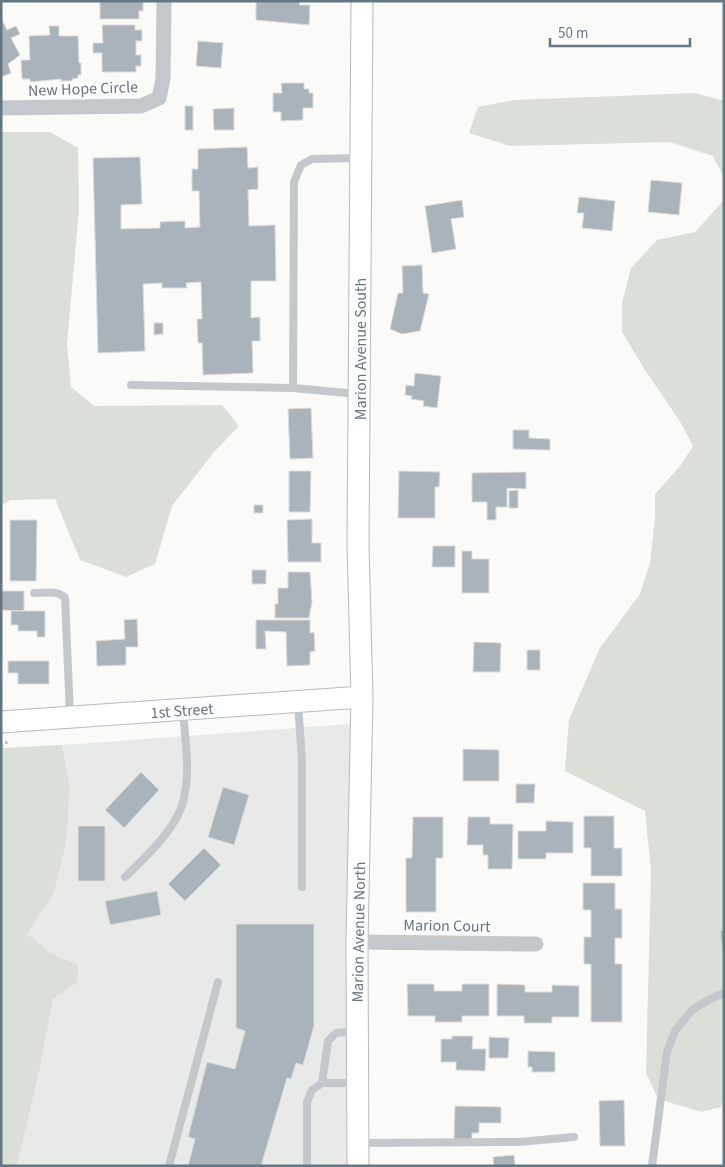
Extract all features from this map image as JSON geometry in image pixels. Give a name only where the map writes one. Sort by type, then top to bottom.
[{"type":"main road","name":"Marion Avenue South","points":[[362,1],[358,544],[362,697]]},
{"type":"main road","name":"1st Street","points":[[5,732],[71,718],[362,697]]},
{"type":"main road","name":"Marion Avenue North","points":[[358,1166],[357,942],[362,697]]},
{"type":"street","name":"New Hope Circle","points":[[1,108],[141,106],[158,98],[163,79],[164,1]]},
{"type":"street","name":"Marion Court","points":[[357,942],[536,944]]},
{"type":"lane","points":[[293,388],[294,182],[301,165],[312,159],[361,158]]},
{"type":"lane","points":[[131,385],[293,388],[359,394]]},
{"type":"lane","points":[[34,592],[57,593],[65,598],[71,718]]},
{"type":"lane","points":[[297,702],[302,760],[302,887]]},
{"type":"lane","points":[[125,877],[159,841],[183,804],[187,758],[184,710]]},
{"type":"lane","points":[[169,1166],[218,982]]},
{"type":"lane","points":[[652,1166],[668,1052],[675,1032],[692,1010],[724,993]]},
{"type":"lane","points":[[322,1083],[328,1040],[336,1033],[357,1030]]},
{"type":"lane","points":[[306,1166],[307,1102],[312,1090],[322,1083],[357,1083]]},
{"type":"lane","points":[[358,1143],[518,1142],[574,1137]]},
{"type":"path","points":[[1,746],[5,732]]},
{"type":"shaded area","points":[[695,93],[724,101],[724,178],[713,156],[670,142],[510,146],[469,133],[478,107],[514,100]]},
{"type":"shaded area","points":[[1,132],[50,132],[78,148],[79,209],[67,344],[71,387],[94,406],[222,405],[239,426],[214,452],[172,506],[155,564],[126,577],[80,560],[55,499],[11,500],[1,505]]},
{"type":"shaded area","points":[[724,200],[724,1094],[721,1107],[702,1112],[658,1099],[646,1073],[651,871],[645,811],[565,771],[569,720],[600,648],[640,594],[650,563],[655,518],[655,494],[681,465],[693,446],[681,423],[622,332],[622,303],[631,268],[657,240],[695,232]]},
{"type":"shaded area","points":[[351,724],[349,1166],[17,1166],[40,1068],[53,999],[78,982],[78,965],[54,955],[26,935],[54,893],[65,843],[70,786],[62,745]]},
{"type":"shaded area","points":[[62,745],[70,786],[66,843],[54,893],[27,934],[54,955],[78,965],[78,982],[53,999],[40,1068],[17,1166],[1,1166],[1,748]]},
{"type":"building","points":[[100,1],[143,1],[143,11],[139,11],[139,19],[100,19]]},
{"type":"building","points":[[256,1],[300,1],[299,5],[310,5],[309,25],[256,20]]},
{"type":"building","points":[[1,18],[7,30],[16,26],[20,34],[11,38],[20,55],[8,64],[11,73],[1,77]]},
{"type":"building","points":[[102,25],[135,25],[135,30],[142,30],[142,41],[136,41],[136,55],[141,55],[141,66],[136,66],[136,72],[102,72],[102,53],[93,53],[93,43],[103,43]]},
{"type":"building","points":[[49,26],[59,26],[59,36],[78,36],[81,75],[78,75],[78,78],[72,79],[72,81],[61,81],[61,79],[30,82],[30,79],[22,79],[21,60],[30,60],[29,36],[50,35]]},
{"type":"building","points":[[198,41],[223,43],[221,68],[196,66]]},
{"type":"building","points":[[281,83],[304,83],[304,89],[309,89],[309,93],[313,93],[313,108],[303,108],[303,120],[281,121],[281,112],[273,112],[273,93],[282,93]]},
{"type":"building","points":[[185,106],[193,106],[193,130],[185,130]]},
{"type":"building","points":[[234,108],[234,130],[214,130],[213,109]]},
{"type":"building","points":[[247,147],[248,168],[258,167],[258,189],[248,190],[249,226],[275,225],[276,281],[251,281],[251,318],[260,317],[260,341],[252,341],[253,373],[203,375],[202,343],[198,343],[197,319],[202,319],[201,282],[186,283],[187,288],[162,288],[162,283],[143,284],[145,351],[98,353],[93,158],[140,157],[142,204],[121,205],[121,229],[160,228],[160,222],[185,221],[185,228],[200,227],[199,191],[192,191],[192,169],[198,169],[198,149]]},
{"type":"building","points":[[651,180],[682,183],[679,215],[648,212]]},
{"type":"building","points":[[579,197],[615,201],[612,231],[582,228],[584,213],[577,213]]},
{"type":"building","points":[[462,200],[464,217],[451,219],[456,249],[432,253],[425,206]]},
{"type":"building","points":[[422,265],[423,293],[429,294],[420,331],[402,334],[390,329],[398,293],[403,293],[402,266]]},
{"type":"building","points":[[154,323],[163,323],[163,334],[154,335]]},
{"type":"building","points":[[415,373],[441,376],[437,408],[423,406],[424,401],[411,399],[412,396],[405,395],[406,385],[414,386]]},
{"type":"building","points":[[311,408],[313,458],[290,459],[288,409]]},
{"type":"building","points":[[513,430],[529,430],[529,438],[550,439],[550,450],[513,449]]},
{"type":"building","points":[[289,471],[311,471],[310,512],[289,512]]},
{"type":"building","points":[[399,471],[440,472],[439,487],[435,487],[435,518],[398,518]]},
{"type":"building","points":[[526,472],[526,489],[507,488],[507,507],[496,507],[496,520],[487,520],[487,502],[472,502],[472,473]]},
{"type":"building","points":[[518,490],[518,508],[509,508],[509,491]]},
{"type":"building","points":[[254,505],[263,505],[263,513],[254,513]]},
{"type":"building","points":[[312,519],[312,543],[321,543],[321,562],[288,562],[287,520]]},
{"type":"building","points":[[10,520],[37,520],[36,581],[10,581]]},
{"type":"building","points":[[433,546],[455,546],[455,567],[432,567]]},
{"type":"building","points":[[462,551],[472,551],[472,559],[489,559],[489,593],[462,593]]},
{"type":"building","points":[[252,570],[266,570],[266,584],[252,584]]},
{"type":"building","points":[[288,572],[310,572],[312,602],[309,618],[275,618],[275,604],[278,604],[278,588],[288,588]]},
{"type":"building","points":[[1,591],[24,591],[24,611],[1,610]]},
{"type":"building","points":[[11,611],[45,611],[45,637],[37,637],[37,631],[18,631],[18,625],[11,625]]},
{"type":"building","points":[[137,619],[138,647],[126,647],[126,665],[97,666],[96,641],[125,639],[124,620]]},
{"type":"building","points":[[256,620],[310,620],[310,633],[314,632],[315,651],[310,652],[310,665],[287,666],[286,632],[265,631],[266,649],[256,649]]},
{"type":"building","points":[[474,642],[501,643],[500,672],[473,672]]},
{"type":"building","points":[[527,650],[540,650],[540,670],[527,670]]},
{"type":"building","points":[[8,661],[49,661],[49,684],[18,684],[18,673],[8,673]]},
{"type":"building","points":[[463,749],[499,750],[499,781],[463,781]]},
{"type":"building","points":[[141,772],[159,790],[124,828],[105,810]]},
{"type":"building","points":[[516,784],[535,784],[534,803],[516,803]]},
{"type":"building","points":[[223,787],[249,795],[234,845],[208,837]]},
{"type":"building","points":[[584,816],[614,816],[614,848],[622,848],[622,876],[591,876],[591,848],[584,848]]},
{"type":"building","points":[[413,817],[443,817],[443,858],[436,858],[436,912],[406,912],[406,858],[412,858]]},
{"type":"building","points":[[468,817],[490,817],[490,824],[513,824],[512,869],[488,869],[488,855],[483,855],[483,845],[467,845]]},
{"type":"building","points":[[546,821],[573,822],[573,853],[546,853],[546,859],[518,859],[518,831],[546,831]]},
{"type":"building","points":[[78,826],[105,826],[105,881],[78,881]]},
{"type":"building","points":[[204,848],[221,865],[185,901],[168,884]]},
{"type":"building","points":[[583,883],[615,883],[615,909],[622,909],[622,938],[615,938],[615,964],[622,964],[622,1022],[591,1022],[591,964],[584,964],[584,937],[591,937],[591,910],[583,910]]},
{"type":"building","points":[[157,891],[161,915],[110,925],[105,901]]},
{"type":"building","points":[[236,924],[314,924],[314,1026],[303,1065],[296,1063],[291,1079],[287,1078],[261,1166],[188,1166],[195,1139],[188,1137],[207,1062],[235,1069],[245,1031],[236,1028]]},
{"type":"building","points":[[724,930],[724,963],[720,931]]},
{"type":"building","points":[[407,984],[434,984],[434,991],[462,991],[462,984],[489,984],[489,1016],[462,1016],[462,1022],[435,1022],[435,1016],[408,1016]]},
{"type":"building","points":[[497,984],[525,985],[525,992],[552,992],[552,985],[579,986],[579,1017],[552,1017],[552,1023],[524,1023],[524,1016],[497,1016]]},
{"type":"building","points":[[452,1036],[473,1036],[472,1049],[486,1049],[485,1071],[456,1070],[456,1062],[441,1062],[441,1039],[452,1039]]},
{"type":"building","points":[[489,1037],[509,1038],[508,1058],[489,1058]]},
{"type":"building","points":[[528,1051],[555,1052],[555,1072],[532,1072],[532,1067],[528,1067]]},
{"type":"building","points":[[624,1100],[625,1146],[600,1146],[599,1101]]},
{"type":"building","points":[[455,1106],[501,1107],[501,1123],[479,1123],[479,1133],[472,1133],[472,1140],[454,1139]]},
{"type":"building","points":[[514,1155],[515,1166],[494,1166],[493,1157]]}]
